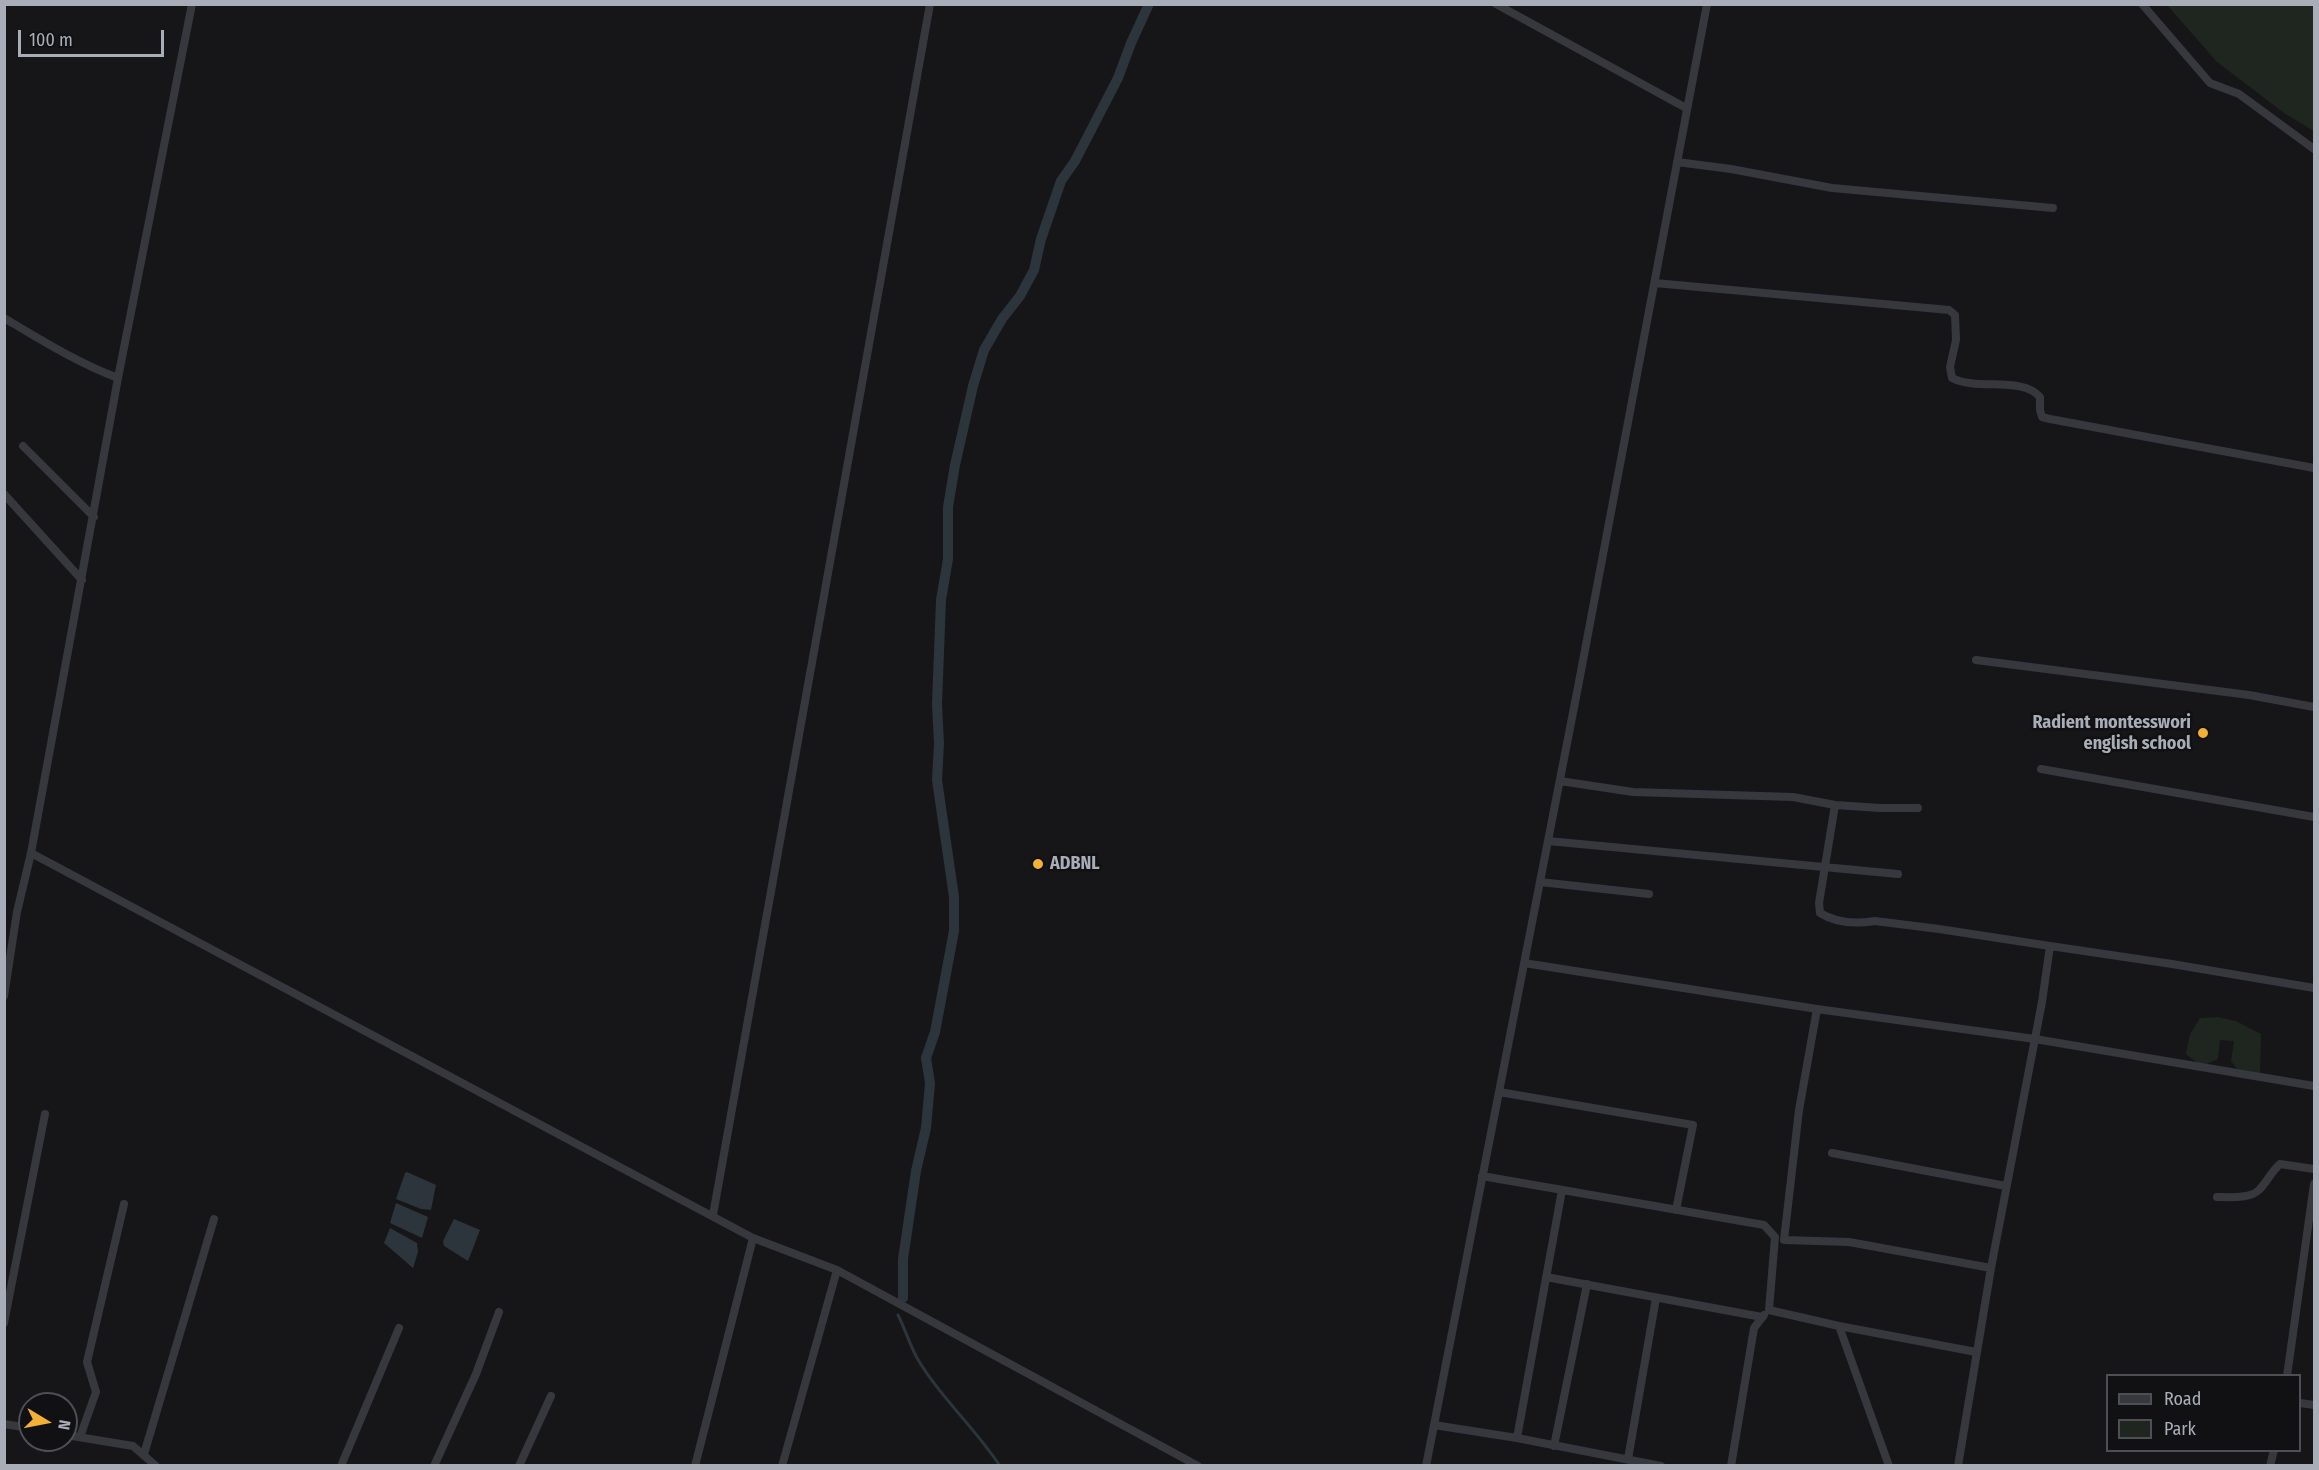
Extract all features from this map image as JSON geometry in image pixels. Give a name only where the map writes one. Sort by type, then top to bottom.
[{"type":"street","points":[[4,996],[17,912],[32,853],[118,378],[192,4]]},
{"type":"street","points":[[713,1215],[930,4]]},
{"type":"street","points":[[1496,4],[1686,108]]},
{"type":"street","points":[[1426,1466],[1560,781],[1707,4]]},
{"type":"street","points":[[2142,4],[2210,83],[2239,94],[2314,149]]},
{"type":"street","points":[[1677,162],[1731,169],[1832,188],[2053,208]]},
{"type":"street","points":[[1655,283],[1949,310],[1955,315],[1956,340],[1950,367],[1952,378],[1963,384],[2026,387],[2040,397],[2040,413],[2042,417],[2050,419],[2314,468]]},
{"type":"street","points":[[4,318],[47,344],[118,378]]},
{"type":"street","points":[[23,446],[94,517]]},
{"type":"street","points":[[4,494],[82,580]]},
{"type":"street","points":[[1976,660],[2249,695],[2314,707]]},
{"type":"street","points":[[2041,769],[2314,818]]},
{"type":"street","points":[[1560,781],[1633,792],[1792,797],[1835,805],[1918,808]]},
{"type":"street","points":[[1835,805],[1819,903],[1820,913],[1831,920],[1865,923],[1875,921],[1939,928],[2314,988]]},
{"type":"street","points":[[1548,841],[1898,874]]},
{"type":"street","points":[[32,853],[753,1238],[837,1270],[1198,1466]]},
{"type":"street","points":[[1540,882],[1648,894]]},
{"type":"street","points":[[1958,1466],[1976,1352],[2035,1039],[2050,946]]},
{"type":"street","points":[[1524,963],[1817,1009],[2035,1039],[2314,1086]]},
{"type":"street","points":[[1784,1240],[1799,1110],[1817,1009]]},
{"type":"street","points":[[1499,1092],[1693,1125],[1676,1210]]},
{"type":"street","points":[[4,1323],[45,1114]]},
{"type":"street","points":[[1832,1153],[2006,1186]]},
{"type":"street","points":[[2217,1197],[2250,1195],[2258,1191],[2270,1172],[2280,1164],[2314,1169]]},
{"type":"street","points":[[1482,1176],[1764,1225],[1775,1237],[1784,1240],[1849,1242],[1991,1268]]},
{"type":"street","points":[[2287,1374],[2314,1184]]},
{"type":"street","points":[[1518,1438],[1562,1190]]},
{"type":"street","points":[[124,1204],[87,1362],[96,1392],[80,1437],[133,1446],[156,1466]]},
{"type":"street","points":[[144,1454],[214,1219]]},
{"type":"street","points":[[1731,1466],[1754,1328],[1769,1310],[1775,1237]]},
{"type":"street","points":[[695,1466],[753,1238]]},
{"type":"street","points":[[782,1466],[837,1270]]},
{"type":"street","points":[[1546,1277],[1762,1317]]},
{"type":"street","points":[[1554,1446],[1587,1284]]},
{"type":"street","points":[[1628,1459],[1656,1298]]},
{"type":"street","points":[[1769,1310],[1976,1352]]},
{"type":"street","points":[[434,1466],[476,1374],[499,1312]]},
{"type":"street","points":[[1839,1326],[1889,1466]]},
{"type":"street","points":[[341,1466],[399,1328]]},
{"type":"street","points":[[519,1466],[551,1396]]},
{"type":"street","points":[[1434,1425],[1518,1438],[1661,1466]]},
{"type":"green space","points":[[2167,5],[2314,5],[2314,131],[2284,113],[2217,62]]},
{"type":"green space","points":[[2217,1017],[2236,1021],[2261,1034],[2260,1073],[2237,1069],[2231,1061],[2234,1041],[2220,1040],[2218,1059],[2201,1066],[2186,1054],[2190,1034],[2200,1018]]},
{"type":"shaded area","points":[[407,1172],[436,1185],[431,1210],[421,1209],[396,1199]]},
{"type":"shaded area","points":[[396,1203],[428,1217],[422,1238],[390,1223]]},
{"type":"shaded area","points":[[454,1219],[480,1230],[468,1261],[444,1246],[443,1241]]},
{"type":"shaded area","points":[[390,1228],[417,1243],[418,1252],[413,1268],[384,1243]]},
{"type":"waterway","points":[[903,1298],[903,1259],[916,1171],[926,1128],[930,1083],[926,1058],[935,1032],[954,931],[954,897],[937,780],[939,743],[937,704],[941,600],[948,559],[948,507],[955,465],[973,386],[984,350],[1002,319],[1020,296],[1034,270],[1041,239],[1061,181],[1075,161],[1118,78],[1149,4]]},
{"type":"waterway","points":[[898,1315],[914,1353],[926,1372],[1000,1466]]},
{"type":"place","name":"Radient montesswori english school","points":[[2203,733]]},
{"type":"place","name":"ADBNL","points":[[1038,864]]}]
